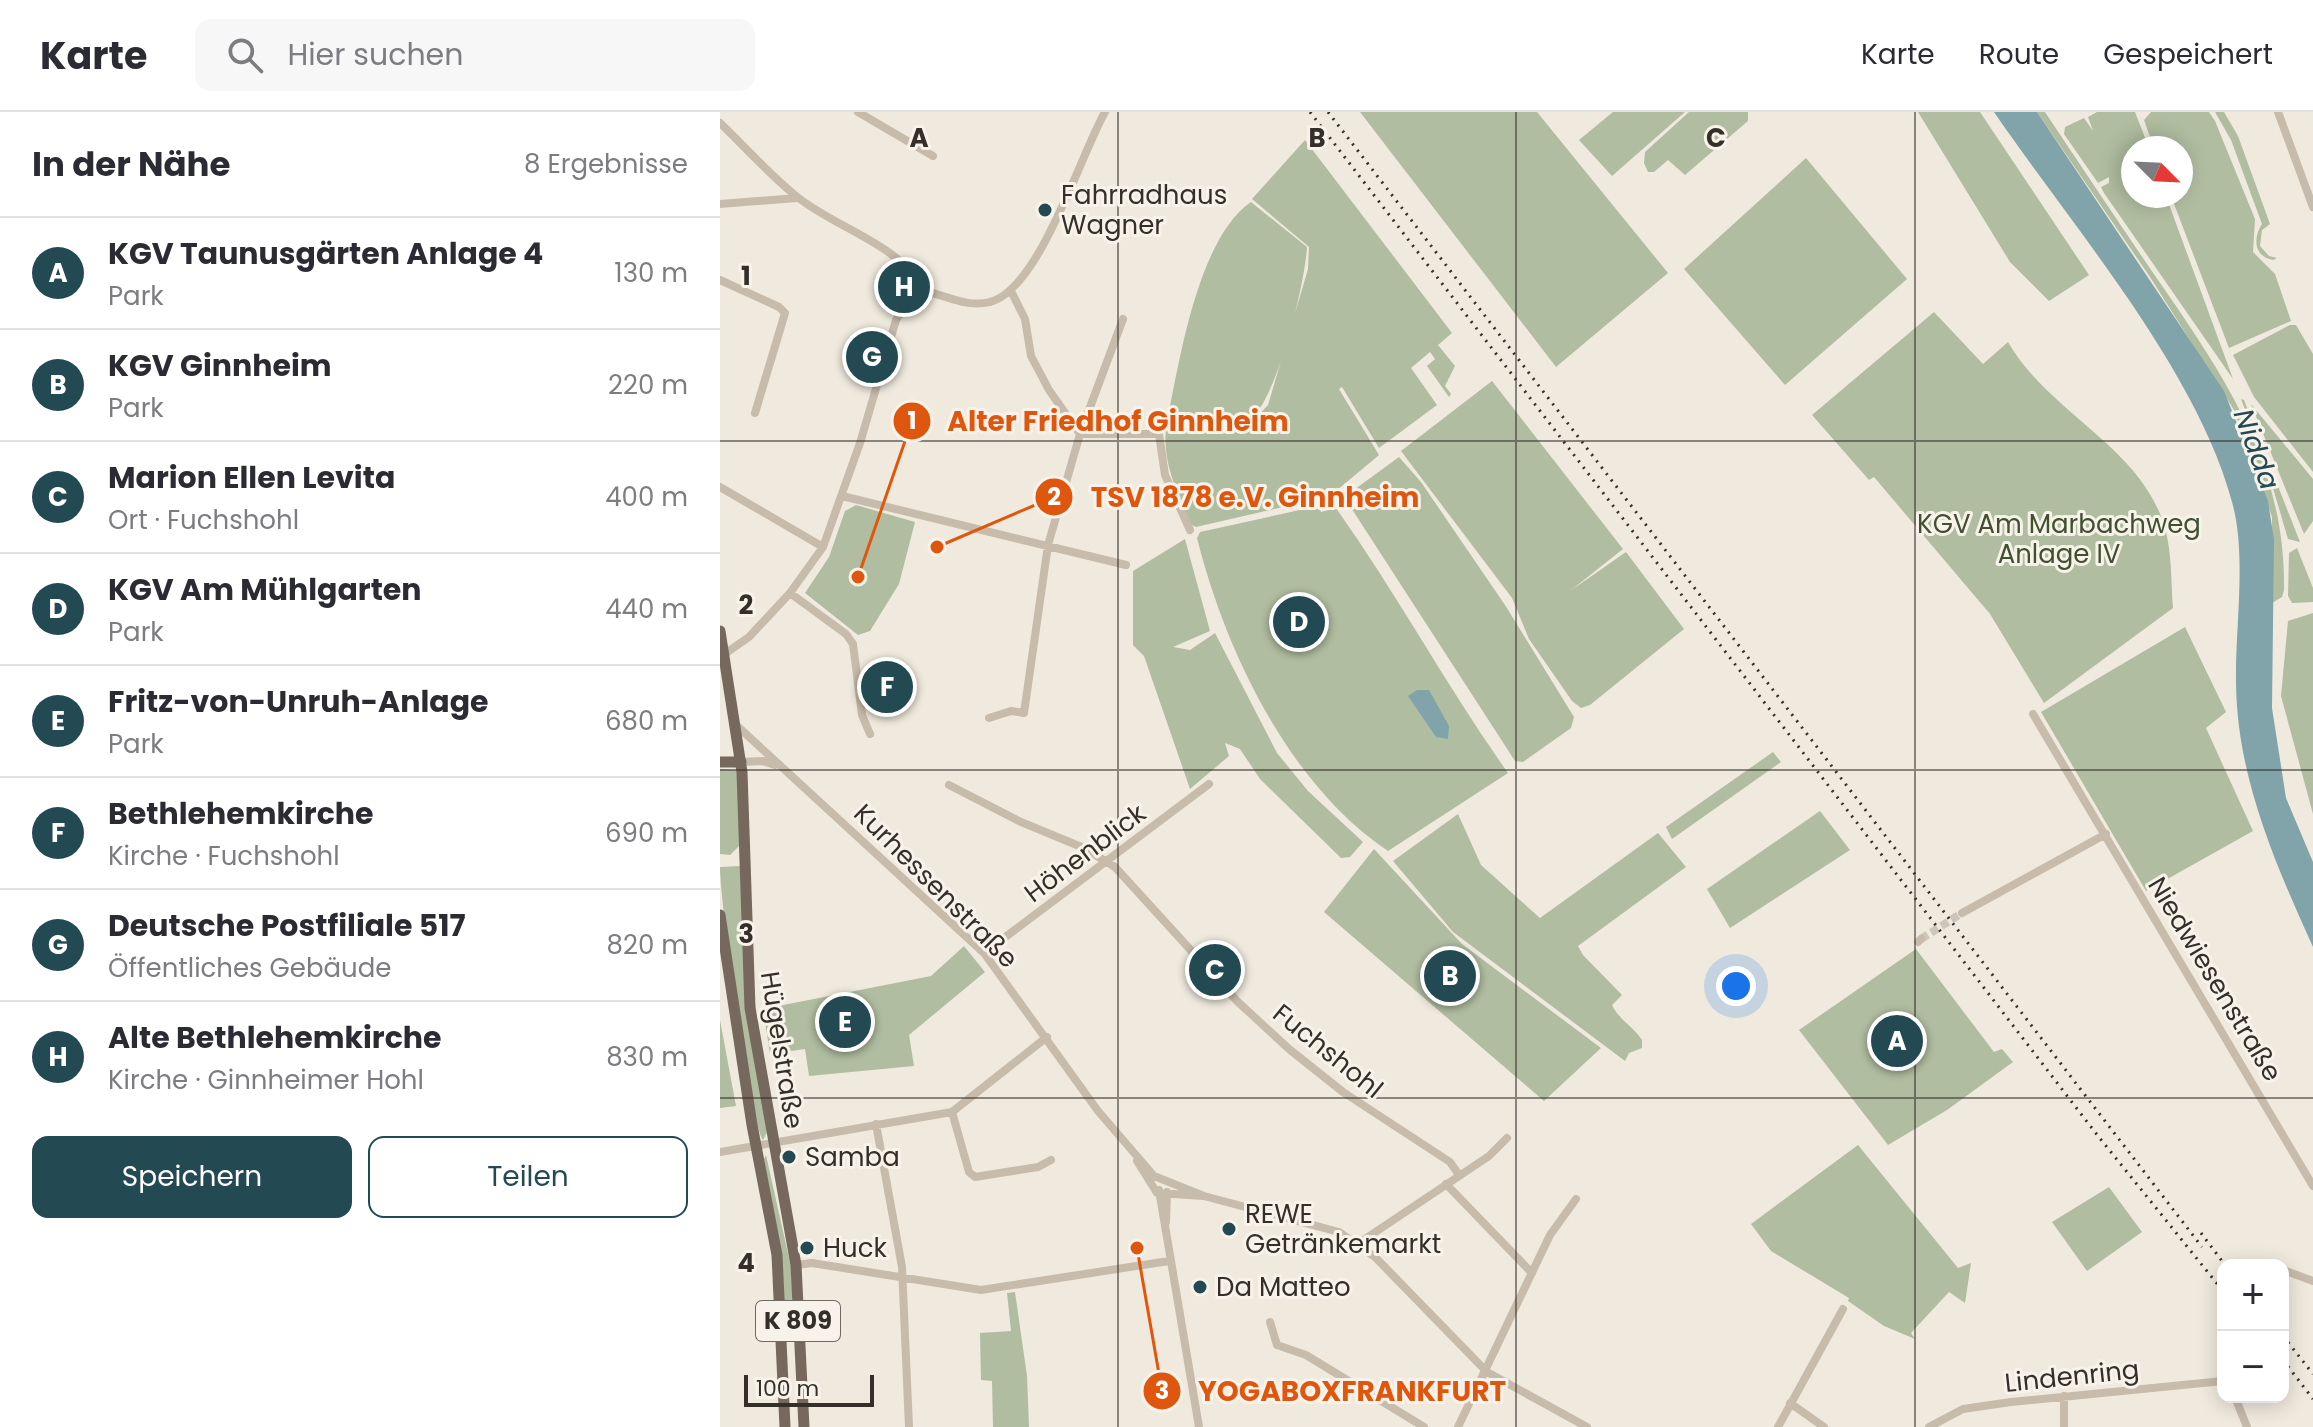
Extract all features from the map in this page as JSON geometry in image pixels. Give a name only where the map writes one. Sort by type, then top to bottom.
[{"type":"main road","name":"Hügelstraße","points":[[720,631],[721,655],[741,762],[747,974],[796,1265],[804,1427]]},
{"type":"main road","points":[[720,762],[741,762]]},
{"type":"main road","name":"Hügelstraße","points":[[720,915],[756,1145],[777,1255],[785,1427]]},
{"type":"main road","points":[[781,1334],[791,1338],[798,1333]]},
{"type":"main road","points":[[782,1356],[792,1353],[800,1357]]},
{"type":"street","points":[[858,112],[933,156]]},
{"type":"street","points":[[720,123],[797,198],[888,255],[918,279],[925,291],[968,304],[987,303],[1011,291],[1030,268],[1105,112]]},
{"type":"street","points":[[2278,112],[2313,207]]},
{"type":"street","points":[[720,204],[797,198]]},
{"type":"street","points":[[720,280],[779,307],[785,313],[755,413]]},
{"type":"street","points":[[721,655],[749,637],[790,593],[823,547],[842,496],[896,320],[909,300],[925,291]]},
{"type":"street","points":[[1011,291],[1025,319],[1030,354],[1049,390],[1080,434]]},
{"type":"street","points":[[989,718],[1011,711],[1024,713],[1048,545],[1080,434],[1123,319]]},
{"type":"street","points":[[1080,434],[1159,434],[1165,475],[1190,530]]},
{"type":"street","points":[[720,487],[823,547]]},
{"type":"street","points":[[842,496],[912,516],[1126,565]]},
{"type":"street","points":[[790,593],[846,634],[853,644],[859,702],[870,734]]},
{"type":"street","name":"Niedwiesenstraße","points":[[2033,714],[2313,1186]]},
{"type":"street","name":"Kurhessenstraße","points":[[735,724],[984,953],[1098,1111],[1134,1154],[1164,1182],[1204,1196],[1311,1222],[1359,1243],[1487,1372],[1587,1427]]},
{"type":"street","points":[[741,762],[769,762],[785,770]]},
{"type":"street","name":"Höhenblick","points":[[984,953],[1209,784]]},
{"type":"street","name":"Fuchshohl","points":[[949,785],[1108,862],[1238,1002],[1289,1049],[1343,1092],[1450,1162],[1459,1175]]},
{"type":"street","points":[[1962,913],[2106,834]]},
{"type":"street","points":[[720,1152],[952,1112],[1047,1037]]},
{"type":"street","points":[[952,1112],[969,1172],[975,1177],[1038,1167],[1051,1160]]},
{"type":"street","points":[[876,1124],[902,1267],[909,1427]]},
{"type":"street","points":[[1359,1243],[1489,1156],[1507,1138]]},
{"type":"street","name":"Kurhessenstraße","points":[[1134,1154],[1141,1171],[1157,1193],[1204,1196]]},
{"type":"street","points":[[1164,1182],[1157,1193],[1199,1427]]},
{"type":"street","points":[[1164,1182],[1168,1194],[1165,1239]]},
{"type":"street","points":[[1446,1184],[1532,1273]]},
{"type":"street","points":[[1458,1427],[1550,1235],[1576,1199]]},
{"type":"street","points":[[796,1265],[812,1263],[981,1290],[1169,1261]]},
{"type":"street","points":[[2289,1272],[2313,1281]]},
{"type":"street","points":[[1778,1427],[1843,1309]]},
{"type":"street","points":[[1270,1322],[1277,1345],[1317,1361],[1424,1427]]},
{"type":"street","name":"Lindenring","points":[[1929,1427],[1963,1409],[2217,1382]]},
{"type":"street","points":[[2064,1396],[2064,1427]]},
{"type":"street","points":[[1790,1403],[1824,1427]]},
{"type":"street","points":[[2237,1403],[2247,1427]]},
{"type":"green space","points":[[1360,112],[1537,112],[1668,273],[1556,367]]},
{"type":"green space","points":[[1613,112],[1685,112],[1612,176],[1579,140]]},
{"type":"green space","points":[[1689,112],[1748,112],[1748,121],[1685,175],[1668,160],[1654,172],[1648,172],[1644,163],[1645,152]]},
{"type":"green space","points":[[1918,112],[1980,112],[2089,275],[2049,301],[2010,262]]},
{"type":"green space","points":[[2037,112],[2045,112],[2199,340],[2243,416],[2273,498],[2282,543],[2284,590],[2282,597],[2272,603],[2272,517],[2234,410],[2150,277]]},
{"type":"green space","points":[[2097,112],[2135,112],[2144,136],[2121,136],[2121,208],[2170,208],[2233,379],[2104,193],[2101,187],[2109,183],[2109,177],[2098,183],[2064,134],[2065,127],[2084,118],[2093,131],[2088,117]]},
{"type":"green space","points":[[2151,112],[2209,112],[2255,219],[2253,252],[2275,274],[2291,321],[2229,348],[2176,208],[2193,208],[2193,136],[2150,136],[2144,120]]},
{"type":"green space","points":[[2215,112],[2224,112],[2238,136],[2270,224],[2262,230],[2260,246],[2269,256],[2277,258],[2273,260],[2262,255],[2257,246],[2262,224],[2231,140]]},
{"type":"green space","points":[[1305,140],[1452,333],[1438,345],[1455,366],[1445,386],[1451,394],[1449,397],[1427,366],[1435,359],[1430,352],[1411,368],[1437,405],[1379,448],[1342,387],[1339,389],[1379,455],[1330,496],[1196,527],[1190,524],[1171,476],[1165,437],[1167,424],[1212,434],[1227,433],[1249,425],[1268,405],[1308,269],[1309,247],[1252,199]]},
{"type":"green space","points":[[1806,158],[1907,279],[1785,385],[1684,269]]},
{"type":"green space","points":[[1251,202],[1307,247],[1295,315],[1278,370],[1256,413],[1245,424],[1216,431],[1167,422],[1185,336],[1204,272],[1217,243],[1233,219]]},
{"type":"green space","name":"KGV Am Marbachweg Anlage IV","points":[[1934,312],[1983,364],[2008,342],[2046,390],[2116,452],[2136,474],[2153,499],[2165,528],[2173,608],[2044,703],[1990,614],[1874,477],[1869,480],[1812,415]]},
{"type":"green space","points":[[2290,325],[2296,325],[2313,354],[2313,472],[2254,397],[2233,355]]},
{"type":"green space","points":[[1492,381],[1623,549],[1570,591],[1626,552],[1684,629],[1590,705],[1581,708],[1572,701],[1529,639],[1512,598],[1401,451]]},
{"type":"green space","points":[[2241,399],[2300,542],[2288,539],[2265,461]]},
{"type":"green space","points":[[2251,404],[2313,479],[2313,521],[2304,534]]},
{"type":"green space","points":[[1399,457],[1421,482],[1505,605],[1574,717],[1571,728],[1523,762],[1515,761],[1346,500],[1347,495]]},
{"type":"green space","points":[[856,505],[915,522],[899,584],[870,631],[858,635],[805,593],[829,557],[845,511]]},
{"type":"green space","points":[[1318,506],[1321,512],[1336,508],[1508,773],[1388,851],[1353,823],[1320,790],[1266,712],[1225,625],[1197,538],[1200,532]]},
{"type":"green space","points":[[1185,539],[1210,631],[1173,647],[1190,650],[1215,633],[1277,753],[1308,791],[1363,842],[1350,857],[1341,858],[1260,779],[1240,749],[1225,743],[1229,756],[1190,789],[1144,656],[1133,645],[1133,571]]},
{"type":"green space","points":[[2297,548],[2313,588],[2313,602],[2292,603],[2288,596],[2289,553]]},
{"type":"green space","points":[[2313,613],[2313,814],[2281,696],[2288,621]]},
{"type":"green space","points":[[2185,627],[2226,712],[2206,728],[2253,831],[2146,891],[2041,712]]},
{"type":"green space","points":[[1773,752],[1781,762],[1672,839],[1666,827]]},
{"type":"green space","points":[[720,769],[737,770],[740,845],[730,855],[720,854]]},
{"type":"green space","points":[[1820,811],[1850,850],[1730,928],[1707,889]]},
{"type":"green space","points":[[1458,814],[1481,865],[1540,918],[1658,833],[1686,867],[1578,946],[1622,995],[1612,1005],[1642,1040],[1642,1048],[1629,1053],[1625,1061],[1453,932],[1393,861]]},
{"type":"green space","points":[[1374,849],[1462,944],[1601,1048],[1544,1101],[1324,912]]},
{"type":"green space","points":[[741,866],[768,1130],[763,1140],[757,1125],[744,1055],[721,888],[720,867]]},
{"type":"green space","points":[[964,946],[985,972],[909,1035],[914,1066],[809,1076],[805,1049],[770,1054],[763,1009],[931,976]]},
{"type":"green space","points":[[1916,949],[1994,1052],[2002,1049],[2013,1062],[1947,1110],[1888,1145],[1799,1030]]},
{"type":"green space","points":[[720,1020],[736,1106],[720,1108]]},
{"type":"green space","points":[[1858,1145],[1958,1268],[1971,1263],[1965,1303],[1949,1292],[1911,1333],[1915,1339],[1884,1326],[1848,1301],[1849,1298],[1771,1251],[1751,1224]]},
{"type":"green space","points":[[766,1155],[791,1267],[794,1330],[791,1333],[785,1329],[764,1159]]},
{"type":"green space","points":[[2109,1187],[2142,1232],[2087,1271],[2052,1222]]},
{"type":"green space","points":[[1015,1292],[1027,1376],[1029,1427],[993,1427],[992,1381],[981,1380],[980,1333],[1011,1331],[1007,1293]]},
{"type":"water","points":[[1994,112],[2037,112],[2224,391],[2268,501],[2274,540],[2272,708],[2286,798],[2313,862],[2313,947],[2272,851],[2243,752],[2236,683],[2239,544],[2232,502],[2215,452],[2191,401],[2129,300]]},
{"type":"water","points":[[1417,690],[1429,690],[1449,726],[1448,739],[1436,737],[1408,696]]},
{"type":"tunnel","points":[[1921,939],[1962,913]]},
{"type":"railway","points":[[1310,112],[2098,1136],[2217,1284]]},
{"type":"railway","points":[[1328,112],[2202,1247]]},
{"type":"railway","points":[[2201,1233],[2220,1259]]},
{"type":"railway","points":[[2289,1344],[2313,1374]]},
{"type":"railway","points":[[2289,1368],[2313,1399]]},
{"type":"place","name":"Fahrradhaus Wagner","points":[[1045,210]]},
{"type":"place","name":"Alte Bethlehemkirche","points":[[904,287]]},
{"type":"place","name":"Deutsche Postfiliale 517","points":[[872,357]]},
{"type":"place","name":"TSV 1878 e.V. Ginnheim","points":[[937,547]]},
{"type":"place","name":"Alter Friedhof Ginnheim","points":[[858,577]]},
{"type":"place","name":"KGV Am Mühlgarten","points":[[1299,622]]},
{"type":"place","name":"Bethlehemkirche","points":[[887,687]]},
{"type":"place","name":"Marion Ellen Levita","points":[[1215,970]]},
{"type":"place","name":"KGV Ginnheim","points":[[1450,976]]},
{"type":"place","name":"Fritz-von-Unruh-Anlage","points":[[845,1022]]},
{"type":"place","name":"KGV Taunusgärten Anlage 4","points":[[1897,1041]]},
{"type":"place","name":"Samba","points":[[789,1157]]},
{"type":"place","name":"REWE Getränkemarkt","points":[[1229,1229]]},
{"type":"place","name":"Huck","points":[[807,1248]]},
{"type":"place","name":"YOGABOXFRANKFURT","points":[[1137,1248]]},
{"type":"place","name":"Da Matteo","points":[[1200,1287]]},
{"type":"water label","name":"Nidda","points":[[2257,449]]}]
